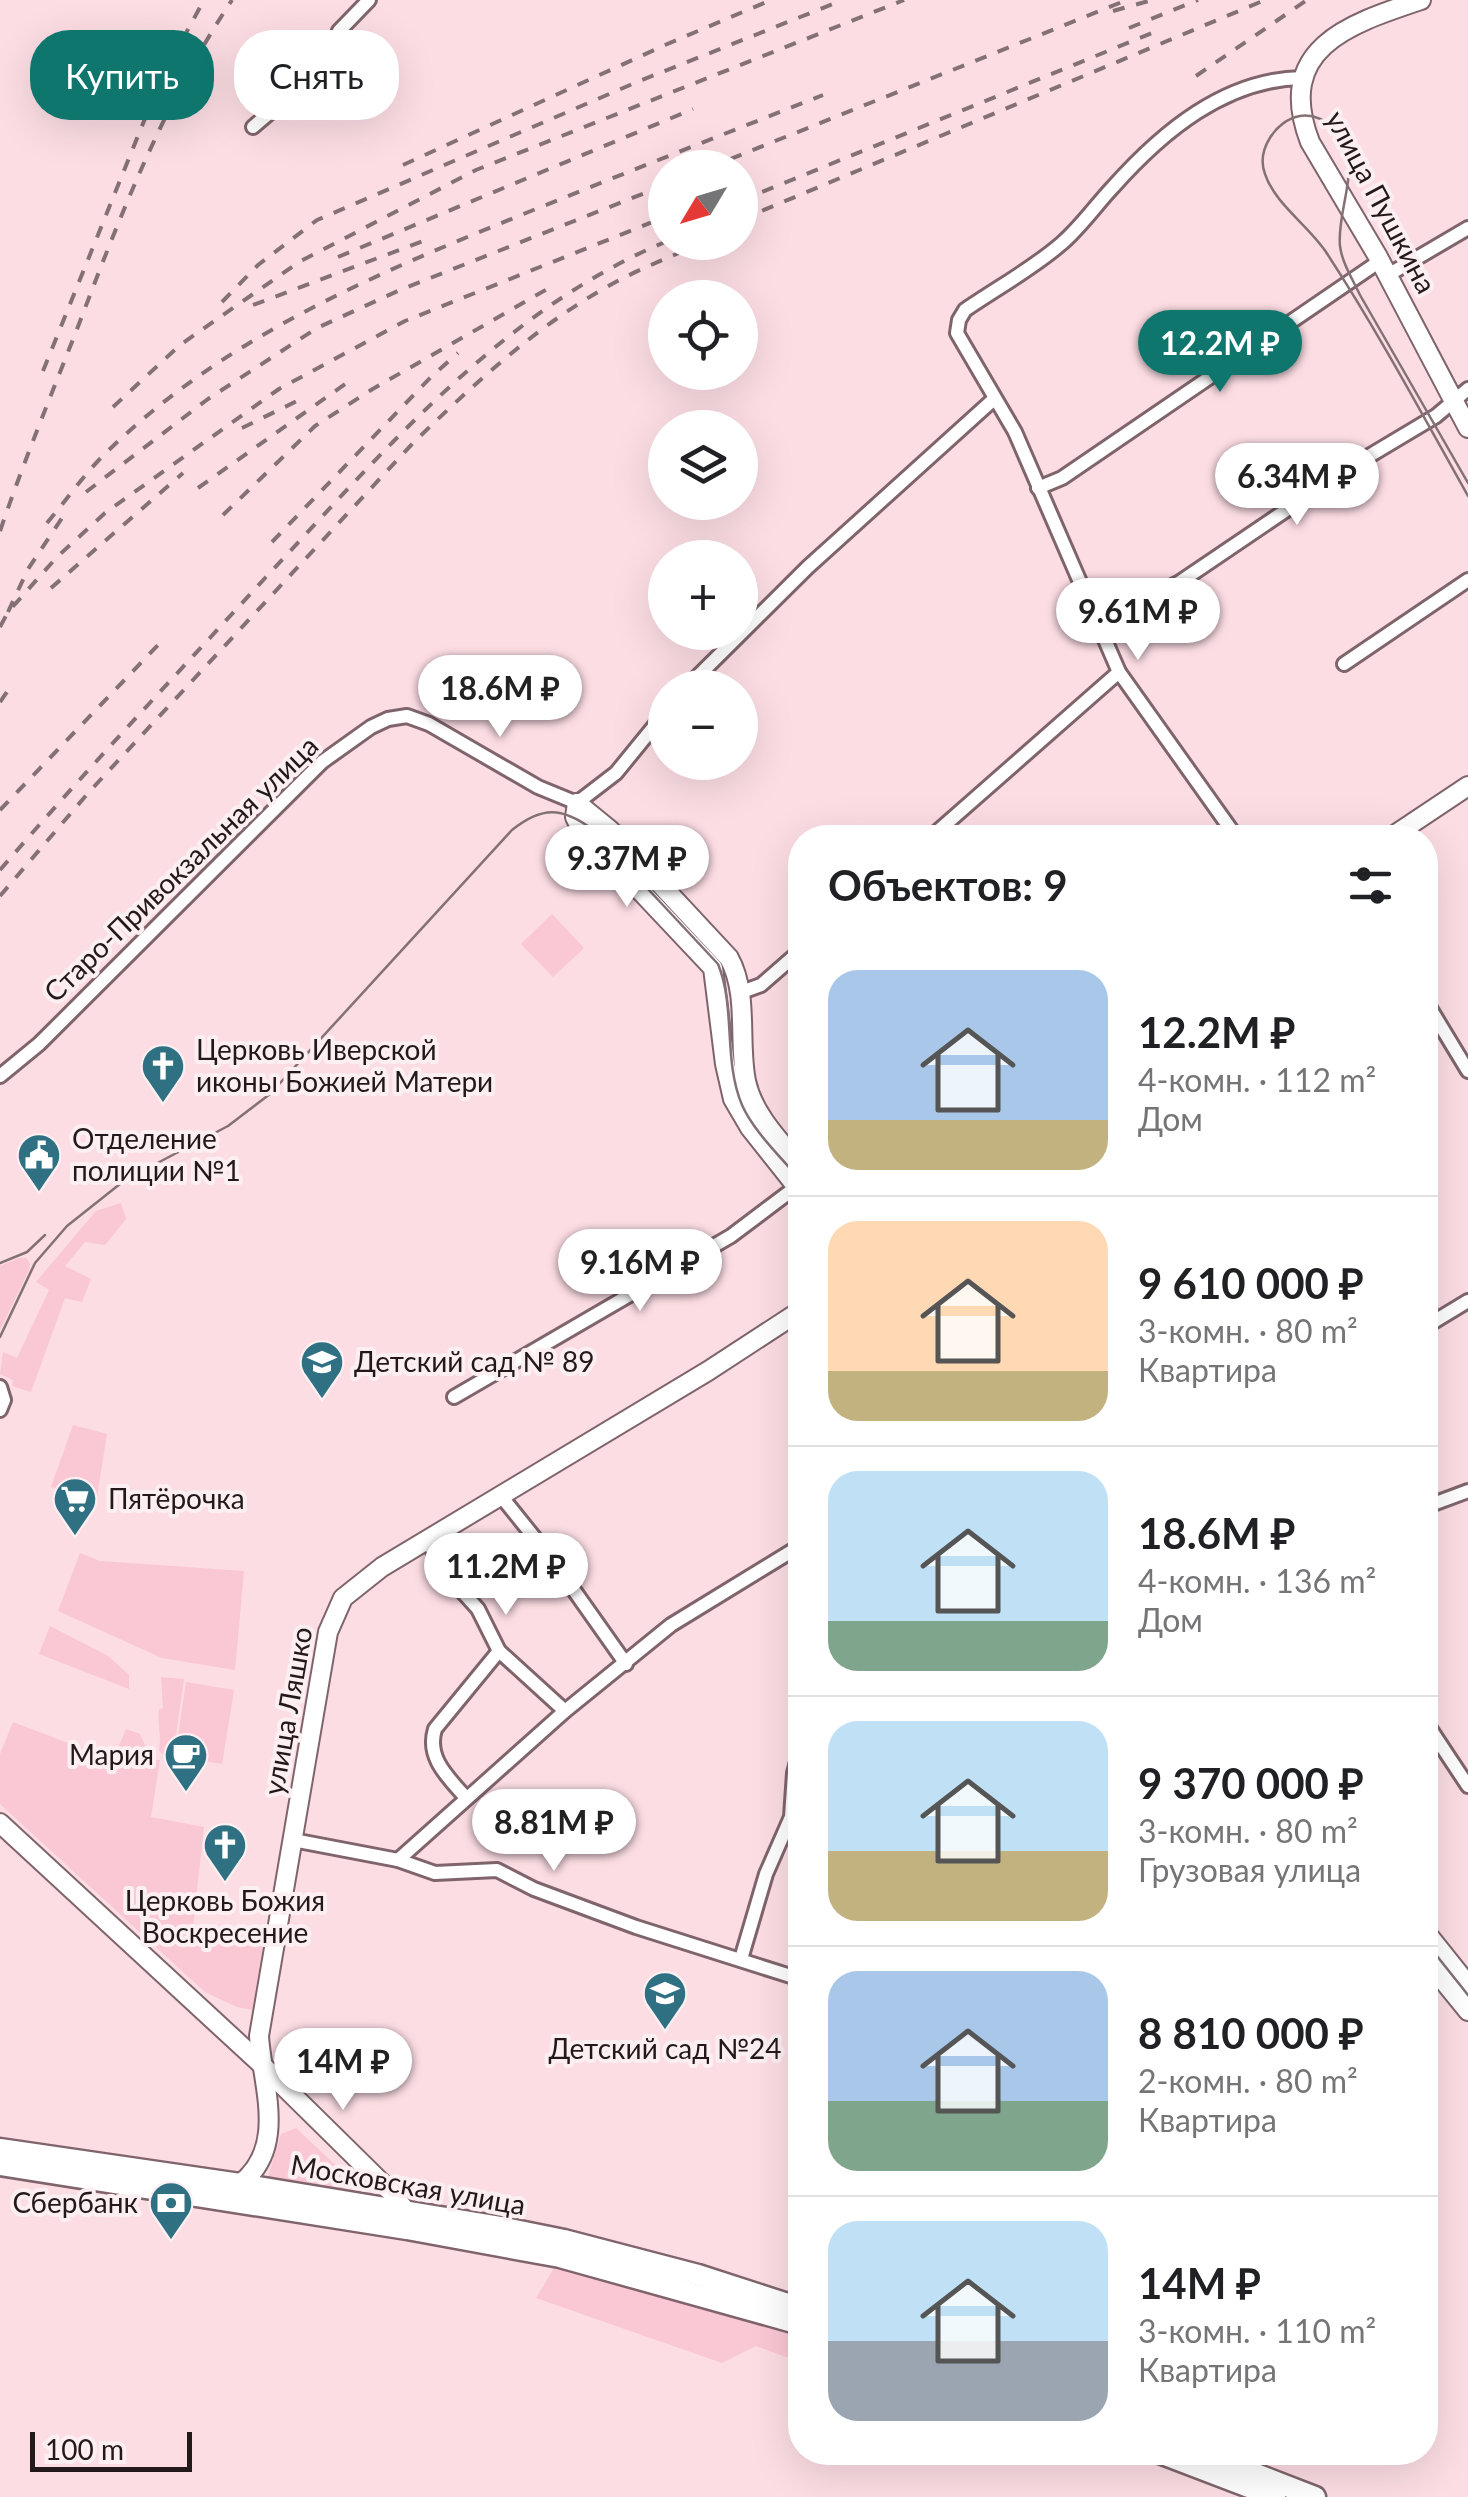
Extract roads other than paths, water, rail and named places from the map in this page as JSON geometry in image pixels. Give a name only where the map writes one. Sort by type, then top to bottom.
[{"type":"main road","name":"Московская улица","points":[[0,2148],[342,2203],[560,2257],[788,2321]]},
{"type":"main road","name":"Московская улица","points":[[0,2165],[564,2240],[698,2275],[788,2304]]},
{"type":"main road","points":[[1192,2465],[1274,2497]]},
{"type":"main road","points":[[1233,2465],[1315,2497]]},
{"type":"street","points":[[253,127],[314,76],[330,57],[338,31],[369,0]]},
{"type":"street","points":[[1228,825],[1119,672],[1016,432],[957,333],[959,320],[965,310],[1063,243],[1130,168],[1164,135],[1198,110],[1273,78],[1302,78],[1330,37],[1383,12],[1421,0]]},
{"type":"street","name":"улица Пушкина","points":[[1302,78],[1302,116],[1310,142],[1461,394],[1468,428]]},
{"type":"street","points":[[1038,488],[1062,478],[1384,268],[1468,228]]},
{"type":"street","points":[[1098,624],[1180,582],[1344,470],[1436,416],[1461,394]]},
{"type":"street","points":[[704,670],[808,567],[994,399]]},
{"type":"street","points":[[1344,664],[1468,580]]},
{"type":"street","points":[[945,825],[1119,672]]},
{"type":"street","name":"Старо-Привокзальная улица","points":[[0,1076],[39,1044],[322,762],[371,727],[408,716],[430,724],[577,804]]},
{"type":"street","points":[[648,734],[616,773],[577,804],[575,817],[580,827],[713,968],[733,1099],[788,1176]]},
{"type":"street","points":[[1410,825],[1468,786]]},
{"type":"street","points":[[577,804],[610,830],[722,948],[734,968],[743,1056],[752,1099],[788,1151]]},
{"type":"street","points":[[739,994],[761,985],[788,961]]},
{"type":"street","points":[[1438,1022],[1468,1072]]},
{"type":"street","points":[[454,1398],[731,1236],[788,1196]]},
{"type":"street","points":[[1438,1319],[1468,1300]]},
{"type":"street","name":"улица Ляшко","points":[[240,2184],[252,2175],[258,2163],[269,2126],[269,2096],[260,2064],[259,2036],[328,1632],[335,1612],[365,1578],[788,1319]]},
{"type":"street","points":[[0,1388],[4,1400],[0,1410]]},
{"type":"street","points":[[1438,1502],[1468,1491]]},
{"type":"street","points":[[501,1496],[554,1562],[626,1664]]},
{"type":"street","points":[[427,1540],[450,1578],[478,1609],[499,1651],[565,1711]]},
{"type":"street","points":[[398,1860],[565,1711],[671,1625],[788,1553]]},
{"type":"street","points":[[466,1798],[439,1766],[432,1738],[434,1729],[499,1651]]},
{"type":"street","points":[[1438,1750],[1468,1786]]},
{"type":"street","points":[[0,1824],[260,2064],[394,2195],[406,2220]]},
{"type":"street","points":[[741,1959],[766,1874],[788,1826]]},
{"type":"street","points":[[293,1840],[398,1860],[435,1873],[497,1870],[534,1889],[636,1926],[788,1975]]},
{"type":"street","points":[[1438,1947],[1468,1985]]},
{"type":"street","points":[[1438,1974],[1468,2011]]},
{"type":"tram line","points":[[1468,483],[1343,259],[1340,232],[1349,169],[1344,141],[1319,118],[1291,119],[1276,130],[1263,155],[1270,185],[1319,242],[1345,282],[1468,496]]},
{"type":"tram line","points":[[0,1337],[35,1263],[67,1226],[125,1180],[228,1126],[270,1094],[512,830],[543,813],[571,816],[592,829],[718,964],[727,998],[736,1088],[747,1115],[788,1166]]},
{"type":"tram line","points":[[0,1263],[27,1252],[45,1235]]},
{"type":"tram line","points":[[1438,1957],[1468,1995]]},
{"type":"railway","points":[[43,371],[161,79],[204,0]]},
{"type":"railway","points":[[0,531],[128,199],[186,77],[232,0]]},
{"type":"railway","points":[[403,165],[771,0]]},
{"type":"railway","points":[[222,302],[258,265],[317,220],[637,82],[843,0]]},
{"type":"railway","points":[[113,407],[180,345],[299,262],[476,170],[904,0]]},
{"type":"railway","points":[[753,150],[1127,0]]},
{"type":"railway","points":[[1113,11],[1152,0]]},
{"type":"railway","points":[[1129,28],[1198,0]]},
{"type":"railway","points":[[758,212],[1265,0]]},
{"type":"railway","points":[[1196,76],[1307,0]]},
{"type":"railway","points":[[758,194],[1152,33]]},
{"type":"railway","points":[[47,523],[102,457],[156,408],[204,372],[307,311],[470,236],[823,95]]},
{"type":"railway","points":[[338,257],[693,109]]},
{"type":"railway","points":[[86,492],[208,399],[317,328],[400,290],[648,192]]},
{"type":"railway","points":[[0,627],[8,612],[57,557],[105,513],[279,389],[405,321],[648,224]]},
{"type":"railway","points":[[253,305],[431,238]]},
{"type":"railway","points":[[0,870],[401,433],[498,345],[550,306],[648,250]]},
{"type":"railway","points":[[0,896],[89,792],[413,443],[532,337],[584,300],[663,260]]},
{"type":"railway","points":[[223,515],[315,426],[556,284]]},
{"type":"railway","points":[[272,542],[458,353]]},
{"type":"railway","points":[[198,488],[348,382]]},
{"type":"railway","points":[[242,428],[299,400]]},
{"type":"railway","points":[[51,588],[183,473]]},
{"type":"railway","points":[[8,612],[28,569],[62,518]]},
{"type":"railway","points":[[0,810],[158,645]]},
{"type":"railway","points":[[0,702],[13,683]]},
{"type":"place","name":"Церковь Иверской иконы Божией Матери","points":[[163,1104]]},
{"type":"place","name":"Отделение полиции №1","points":[[39,1193]]},
{"type":"place","name":"Детский сад № 89","points":[[322,1400]]},
{"type":"place","name":"Пятёрочка","points":[[75,1537]]},
{"type":"place","name":"Мария","points":[[186,1793]]},
{"type":"place","name":"Церковь Божия Воскресение","points":[[225,1883]]},
{"type":"place","name":"Детский сад №24","points":[[665,2031]]},
{"type":"place","name":"Сбербанк","points":[[171,2241]]}]
